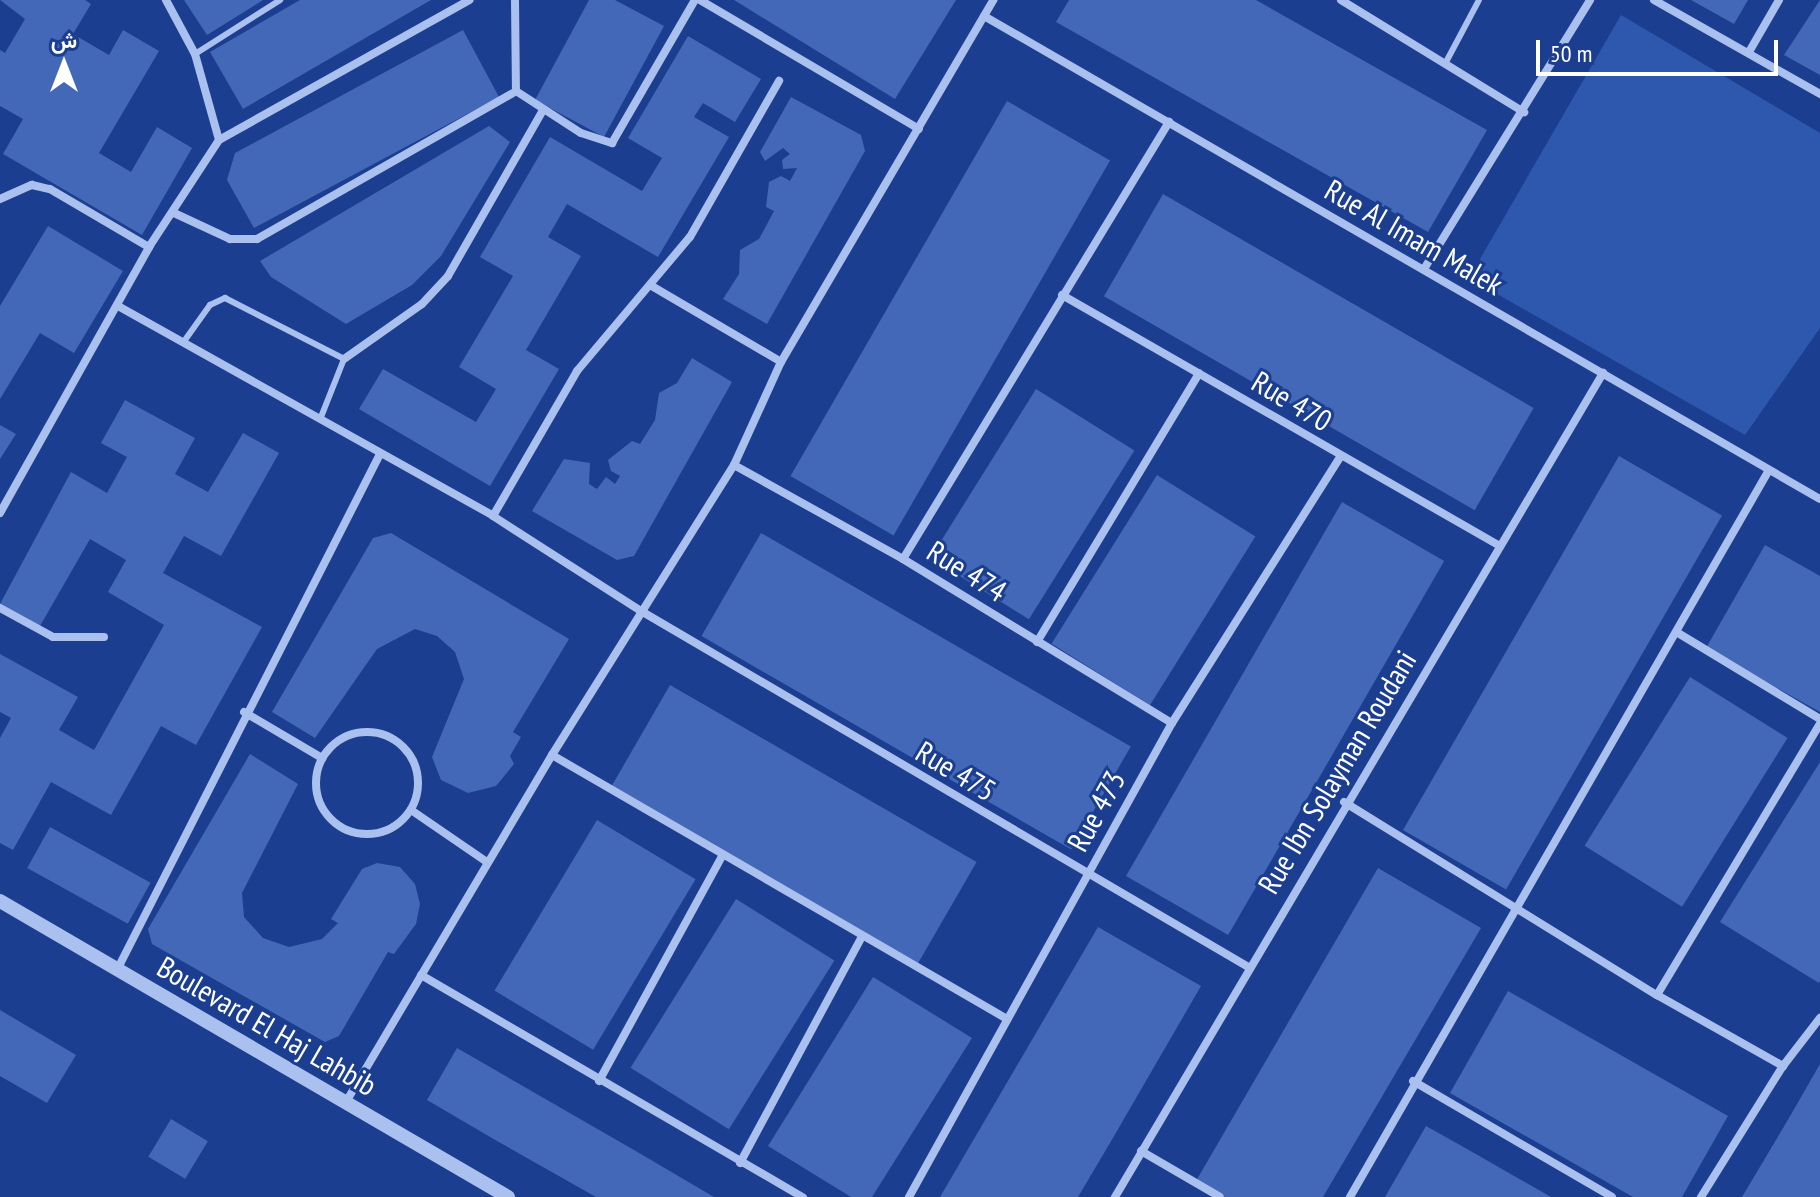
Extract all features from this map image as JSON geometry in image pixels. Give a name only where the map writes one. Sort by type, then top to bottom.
[{"type":"street","points":[[166,0],[195,54],[219,140]]},
{"type":"street","points":[[0,513],[149,247],[219,140],[469,0]]},
{"type":"street","points":[[515,0],[516,91]]},
{"type":"street","points":[[516,91],[604,144],[612,143],[697,0],[919,129]]},
{"type":"street","points":[[346,1102],[552,755],[734,465],[781,362],[993,0]]},
{"type":"street","points":[[1341,0],[1524,112]]},
{"type":"street","points":[[1424,269],[1524,112],[1590,0]]},
{"type":"street","points":[[1654,0],[1820,94]]},
{"type":"street","points":[[1749,52],[1779,0]]},
{"type":"street","name":"Rue Al Imam Malek","points":[[984,16],[1820,499]]},
{"type":"street","points":[[493,516],[577,371],[690,237],[779,81]]},
{"type":"street","points":[[174,213],[230,239],[257,239],[516,91]]},
{"type":"street","points":[[344,359],[422,304],[448,276],[543,110]]},
{"type":"street","points":[[903,559],[1169,122]]},
{"type":"street","points":[[0,199],[32,185],[50,189],[149,247]]},
{"type":"street","points":[[650,285],[781,362]]},
{"type":"street","name":"Rue 470","points":[[1062,295],[1500,546]]},
{"type":"street","name":"Rue 475","points":[[118,306],[185,340],[493,516],[641,611],[1088,877],[1250,968]]},
{"type":"street","points":[[1037,642],[1199,373]]},
{"type":"street","name":"Rue Ibn Solayman Roudani","points":[[1115,1197],[1344,802],[1603,373]]},
{"type":"street","points":[[117,970],[244,712],[380,454]]},
{"type":"street","name":"Rue 473","points":[[909,1197],[1172,723],[1340,457]]},
{"type":"street","name":"Rue 474","points":[[734,465],[903,559],[1172,723]]},
{"type":"street","points":[[1350,1197],[1413,1081],[1518,909],[1769,470]]},
{"type":"street","points":[[0,608],[53,637],[104,637]]},
{"type":"street","points":[[1657,995],[1820,721],[1678,633]]},
{"type":"street","points":[[244,712],[322,758]]},
{"type":"street","points":[[357,732],[387,735],[400,743],[417,767],[417,797],[411,810],[390,829],[361,834],[348,830],[319,800],[316,786],[322,758],[343,737],[357,732]]},
{"type":"street","points":[[552,755],[1007,1019]]},
{"type":"street","points":[[1344,802],[1657,995],[1783,1066]]},
{"type":"street","points":[[411,810],[487,862]]},
{"type":"street","points":[[599,1081],[722,856]]},
{"type":"street","name":"Boulevard El Haj Lahbib","points":[[0,901],[508,1197]]},
{"type":"street","points":[[740,1163],[862,936]]},
{"type":"street","points":[[421,975],[803,1197]]},
{"type":"street","points":[[1701,1197],[1783,1066],[1820,1018]]},
{"type":"street","points":[[1413,1081],[1612,1197]]},
{"type":"street","points":[[1141,1151],[1220,1197]]},
{"type":"lane","points":[[195,54],[280,0]]},
{"type":"lane","points":[[1445,64],[1479,0]]},
{"type":"lane","points":[[185,340],[210,305],[225,298],[344,359],[321,417]]},
{"type":"shaded area","points":[[1621,15],[1820,133],[1820,328],[1745,435],[1469,278]]},
{"type":"building","points":[[0,0],[85,0],[91,4],[73,34],[109,55],[123,30],[159,51],[99,153],[131,172],[157,127],[192,148],[142,235],[3,154],[23,119],[0,106],[0,50],[5,53],[25,19]]},
{"type":"building","points":[[184,0],[263,0],[207,35]]},
{"type":"building","points":[[300,0],[431,0],[243,109],[210,52]]},
{"type":"building","points":[[589,0],[615,0],[664,26],[604,137],[535,100]]},
{"type":"building","points":[[734,0],[956,0],[895,99]]},
{"type":"building","points":[[1069,0],[1256,0],[1487,130],[1428,232],[1056,22]]},
{"type":"building","points":[[1691,0],[1748,0],[1734,24]]},
{"type":"building","points":[[1820,0],[1820,75],[1784,55]]},
{"type":"building","points":[[463,30],[499,97],[254,228],[227,180],[235,153]]},
{"type":"building","points":[[688,36],[761,79],[735,122],[703,103],[694,117],[729,137],[658,257],[567,204],[548,237],[581,256],[526,350],[559,369],[490,486],[359,409],[383,369],[476,422],[496,389],[459,367],[513,276],[480,257],[550,137],[642,191],[662,158],[628,138]]},
{"type":"building","points":[[791,97],[861,135],[865,151],[767,324],[723,299],[739,274],[740,250],[759,239],[774,211],[766,207],[769,182],[781,176],[790,181],[797,168],[783,169],[782,160],[790,154],[783,148],[765,161],[760,152]]},
{"type":"building","points":[[1007,101],[1110,160],[894,535],[791,476]]},
{"type":"building","points":[[489,126],[510,142],[441,256],[412,285],[346,324],[271,277],[260,261]]},
{"type":"building","points":[[1163,194],[1534,408],[1475,510],[1104,296]]},
{"type":"building","points":[[48,226],[123,271],[74,353],[40,333],[0,399],[0,306]]},
{"type":"building","points":[[692,358],[732,382],[634,556],[617,560],[532,511],[564,459],[590,463],[589,484],[597,489],[606,477],[615,484],[620,476],[611,471],[608,460],[632,441],[640,444],[655,420],[659,393],[677,383]]},
{"type":"building","points":[[1036,389],[1134,450],[1029,619],[931,558]]},
{"type":"building","points":[[125,400],[195,438],[175,474],[208,492],[243,433],[279,453],[221,556],[184,536],[163,573],[262,627],[196,745],[161,726],[111,815],[51,782],[13,850],[0,843],[0,738],[11,718],[0,712],[0,654],[78,697],[59,730],[94,750],[164,625],[108,592],[126,560],[90,539],[40,626],[0,604],[71,472],[107,493],[127,457],[101,443]]},
{"type":"building","points":[[0,425],[16,434],[0,459]]},
{"type":"building","points":[[1619,456],[1722,516],[1506,890],[1403,830]]},
{"type":"building","points":[[1157,475],[1255,536],[1150,705],[1052,644]]},
{"type":"building","points":[[1342,502],[1444,561],[1228,935],[1126,876]]},
{"type":"building","points":[[391,533],[569,639],[513,732],[521,737],[510,756],[514,764],[496,786],[468,793],[441,780],[432,757],[464,679],[455,652],[437,636],[415,629],[377,649],[315,738],[272,712],[373,538]]},
{"type":"building","points":[[761,533],[1131,746],[1071,850],[702,636]]},
{"type":"building","points":[[1765,545],[1820,576],[1820,712],[1706,648]]},
{"type":"building","points":[[1690,677],[1788,738],[1682,907],[1585,846]]},
{"type":"building","points":[[670,685],[977,862],[918,963],[612,786]]},
{"type":"building","points":[[250,754],[298,784],[242,893],[244,917],[263,938],[289,947],[322,939],[338,923],[331,919],[362,869],[377,863],[400,867],[415,884],[420,904],[416,924],[394,954],[388,952],[339,1036],[325,1042],[152,944],[148,929]]},
{"type":"building","points":[[1820,762],[1820,981],[1819,983],[1720,922]]},
{"type":"building","points":[[597,820],[696,879],[593,1050],[495,991]]},
{"type":"building","points":[[50,827],[151,883],[128,924],[27,868]]},
{"type":"building","points":[[1378,868],[1481,928],[1323,1197],[1225,1197],[1196,1181]]},
{"type":"building","points":[[736,899],[834,960],[729,1129],[631,1068]]},
{"type":"building","points":[[1098,927],[1201,986],[1110,1143],[1078,1197],[940,1197]]},
{"type":"building","points":[[873,977],[972,1038],[872,1197],[851,1197],[768,1146]]},
{"type":"building","points":[[1508,991],[1728,1116],[1682,1197],[1633,1197],[1450,1093]]},
{"type":"building","points":[[0,1010],[76,1055],[47,1103],[0,1076]]},
{"type":"building","points":[[457,1048],[714,1197],[596,1197],[497,1141],[427,1100]]},
{"type":"building","points":[[1820,1064],[1820,1197],[1742,1197],[1789,1118]]},
{"type":"building","points":[[171,1119],[208,1141],[185,1179],[148,1157]]},
{"type":"building","points":[[1426,1126],[1460,1145],[1551,1197],[1385,1197]]}]
